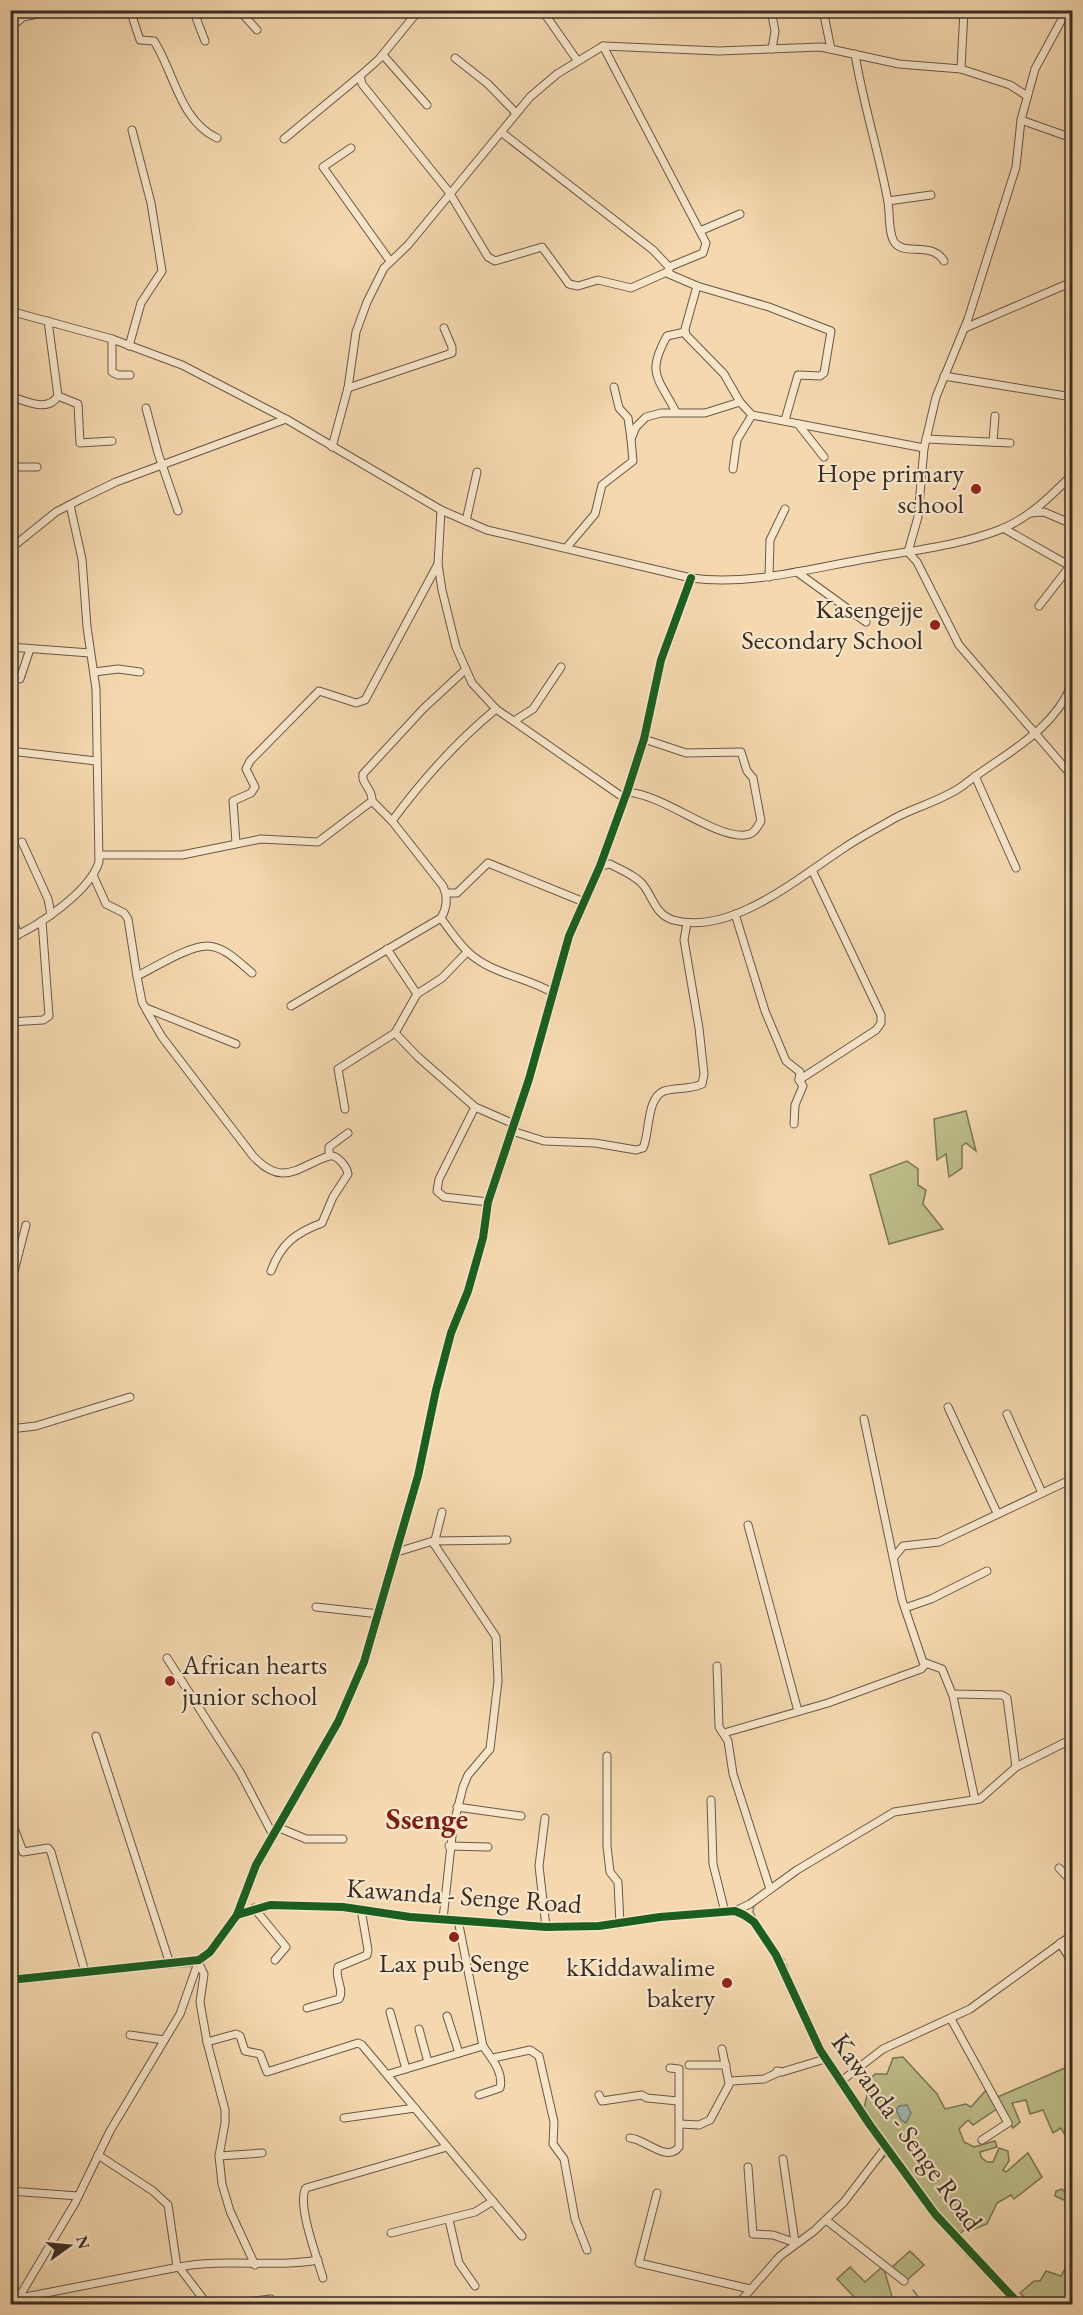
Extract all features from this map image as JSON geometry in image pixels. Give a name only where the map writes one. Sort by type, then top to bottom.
[{"type":"street","points":[[10,28],[23,17],[57,10]]},
{"type":"street","points":[[130,10],[140,40],[154,40],[188,110],[199,126],[217,138]]},
{"type":"street","points":[[193,10],[205,41]]},
{"type":"street","points":[[239,10],[257,30]]},
{"type":"street","points":[[284,139],[382,55],[419,10]]},
{"type":"street","points":[[542,10],[577,60]]},
{"type":"street","points":[[771,10],[775,31],[772,49]]},
{"type":"street","points":[[823,10],[831,49]]},
{"type":"street","points":[[961,69],[964,10]]},
{"type":"street","points":[[909,552],[918,517],[924,448],[944,376],[965,328],[1016,167],[1021,120],[1040,56],[1067,10]]},
{"type":"street","points":[[360,76],[362,84],[449,192],[491,260],[542,247],[569,284],[574,286],[598,280],[631,288],[706,250],[706,243],[603,46]]},
{"type":"street","points":[[332,447],[348,388],[360,318],[377,280],[390,261],[408,246],[449,192],[516,113],[548,81],[577,60],[603,46],[719,51],[821,47],[913,66],[961,69],[1010,85],[1027,96]]},
{"type":"street","points":[[855,54],[862,99],[888,201],[893,239],[897,245],[932,250],[944,261]]},
{"type":"street","points":[[382,55],[427,105]]},
{"type":"street","points":[[455,58],[488,84],[516,113]]},
{"type":"street","points":[[1021,120],[1072,138]]},
{"type":"street","points":[[129,346],[142,299],[161,276],[162,271],[151,203],[132,130]]},
{"type":"street","points":[[501,132],[653,250],[668,269],[696,286],[769,307],[831,331],[824,373],[820,376],[798,375],[785,420]]},
{"type":"street","points":[[351,148],[323,167],[390,261]]},
{"type":"street","points":[[888,201],[931,195]]},
{"type":"street","points":[[700,231],[740,214]]},
{"type":"street","points":[[965,328],[1072,282]]},
{"type":"street","points":[[685,332],[696,286]]},
{"type":"street","points":[[10,311],[112,339],[182,365],[286,418],[441,510],[466,522],[498,533],[691,578],[725,581],[769,577],[909,552],[1003,528],[1030,513],[1072,475]]},
{"type":"street","points":[[10,396],[45,405],[52,403],[58,396],[56,366],[48,321]]},
{"type":"street","points":[[348,388],[452,353],[452,347],[444,328]]},
{"type":"street","points":[[685,332],[724,374],[740,402],[752,415],[924,448]]},
{"type":"street","points":[[676,412],[656,375],[654,365],[667,336],[685,332]]},
{"type":"street","points":[[112,339],[112,372],[118,375],[130,375]]},
{"type":"street","points":[[944,376],[1072,397]]},
{"type":"street","points":[[567,548],[595,514],[602,485],[633,461],[628,418],[619,408],[614,387]]},
{"type":"street","points":[[58,396],[78,404],[80,444],[112,441]]},
{"type":"street","points":[[631,439],[636,427],[646,417],[676,412],[705,413],[740,402]]},
{"type":"street","points":[[146,408],[178,511]]},
{"type":"street","points":[[733,469],[736,440],[752,415]]},
{"type":"street","points":[[993,442],[995,416]]},
{"type":"street","points":[[10,549],[70,504],[116,482],[286,418]]},
{"type":"street","points":[[798,424],[824,457]]},
{"type":"street","points":[[926,439],[1010,443]]},
{"type":"street","points":[[10,467],[37,467]]},
{"type":"street","points":[[466,522],[477,472]]},
{"type":"street","points":[[10,912],[14,937],[51,915],[93,875],[99,855],[94,672],[90,653],[85,577],[70,504]]},
{"type":"street","points":[[769,577],[770,540],[785,509]]},
{"type":"street","points":[[441,510],[438,564],[448,621],[465,670],[479,693],[496,709],[625,795],[645,794],[697,819],[736,833],[745,835],[755,832],[761,821],[753,778],[747,771],[741,752],[686,753],[644,740]]},
{"type":"street","points":[[1030,513],[1044,512],[1072,524]]},
{"type":"street","points":[[1003,528],[1070,566],[1039,606]]},
{"type":"street","points":[[909,552],[921,568],[959,645],[1072,776]]},
{"type":"street","points":[[236,843],[234,801],[251,793],[255,787],[246,769],[250,761],[319,691],[356,703],[364,700],[438,564]]},
{"type":"street","points":[[797,572],[866,622]]},
{"type":"street","points":[[14,2301],[32,2279],[98,2155],[180,2014],[199,1962],[210,1952],[237,1915],[243,1894],[275,1831],[351,1697],[397,1552],[418,1476],[436,1390],[483,1238],[488,1202],[513,1128],[569,936],[600,866],[644,740],[661,660],[691,578]]},
{"type":"street","points":[[10,647],[90,653]]},
{"type":"street","points":[[21,679],[30,649]]},
{"type":"street","points":[[514,721],[533,709],[561,667]]},
{"type":"street","points":[[94,672],[118,669],[141,672]]},
{"type":"street","points":[[291,1006],[303,1002],[441,918],[445,911],[446,893],[392,821],[372,801],[372,792],[364,782],[363,774],[423,709],[465,670]]},
{"type":"street","points":[[600,866],[610,864],[639,880],[658,911],[669,919],[687,923],[735,914],[781,892],[897,817],[948,796],[1036,734],[1065,703],[1072,684]]},
{"type":"street","points":[[392,821],[415,790],[452,748],[496,709]]},
{"type":"street","points":[[10,751],[96,761]]},
{"type":"street","points":[[975,776],[1016,868]]},
{"type":"street","points":[[99,855],[170,856],[269,839],[318,842],[372,801]]},
{"type":"street","points":[[22,842],[48,899],[51,915]]},
{"type":"street","points":[[446,893],[457,893],[482,866],[488,863],[584,902]]},
{"type":"street","points":[[799,1080],[876,1030],[881,1023],[881,1015],[812,870]]},
{"type":"street","points":[[93,875],[106,904],[124,913],[128,919],[136,976],[146,1008],[162,1037],[207,1099],[264,1167],[274,1172],[288,1172],[315,1164],[329,1156],[336,1158],[348,1174],[333,1197],[322,1223],[309,1227],[282,1247],[271,1270]]},
{"type":"street","points":[[735,914],[765,1011],[786,1061],[800,1072],[799,1080],[803,1086],[795,1105],[794,1124]]},
{"type":"street","points":[[441,918],[467,952],[496,969],[528,984],[540,985],[554,993]]},
{"type":"street","points":[[10,1022],[43,1020],[49,1016],[42,921]]},
{"type":"street","points":[[395,1033],[418,1057],[476,1107],[513,1128],[544,1141],[595,1143],[636,1150],[643,1148],[657,1096],[663,1091],[702,1084],[705,1074],[684,940],[687,923]]},
{"type":"street","points":[[136,976],[188,952],[208,946],[226,952],[252,973]]},
{"type":"street","points":[[387,949],[417,994]]},
{"type":"street","points":[[345,1109],[338,1070],[395,1033],[417,994],[442,978],[467,952]]},
{"type":"street","points":[[146,1008],[236,1044]]},
{"type":"street","points":[[476,1107],[439,1179],[437,1191],[444,1197],[488,1202]]},
{"type":"street","points":[[329,1156],[329,1147],[348,1133]]},
{"type":"street","points":[[10,1287],[26,1225]]},
{"type":"street","points":[[10,1429],[36,1426],[130,1397]]},
{"type":"street","points":[[948,1407],[996,1513]]},
{"type":"street","points":[[1007,1414],[1042,1492]]},
{"type":"street","points":[[864,1419],[905,1608],[926,1664]]},
{"type":"street","points":[[895,1556],[903,1546],[939,1542],[996,1513],[1072,1479]]},
{"type":"street","points":[[433,1541],[442,1512]]},
{"type":"street","points":[[748,1525],[798,1711]]},
{"type":"street","points":[[397,1552],[433,1541],[507,1540]]},
{"type":"street","points":[[433,1541],[489,1624],[496,1641],[498,1693],[491,1746],[468,1775],[458,1807],[449,1846],[443,1919]]},
{"type":"street","points":[[905,1608],[931,1599],[987,1571]]},
{"type":"street","points":[[316,1607],[379,1614]]},
{"type":"street","points":[[167,1658],[275,1831],[306,1839],[343,1839]]},
{"type":"street","points":[[724,1733],[798,1711],[921,1669],[926,1664]]},
{"type":"street","points":[[926,1664],[942,1669],[952,1694],[975,1800]]},
{"type":"street","points":[[717,1666],[719,1727],[728,1741],[733,1774],[770,1889]]},
{"type":"street","points":[[952,1694],[1002,1695],[1007,1698],[1016,1767]]},
{"type":"street","points":[[96,1736],[170,1964]]},
{"type":"street","points":[[735,1911],[750,1904],[770,1889],[894,1812],[975,1800],[987,1795],[1016,1767],[1072,1739]]},
{"type":"street","points":[[607,1756],[607,1846],[610,1872],[618,1882],[620,1924]]},
{"type":"street","points":[[711,1800],[713,1864],[725,1912]]},
{"type":"street","points":[[458,1807],[521,1816]]},
{"type":"street","points":[[10,1817],[22,1852],[48,1848],[51,1852],[85,1972]]},
{"type":"street","points":[[545,1818],[538,1866],[546,1927]]},
{"type":"street","points":[[449,1846],[488,1847]]},
{"type":"street","points":[[1059,1868],[1072,1882]]},
{"type":"street","points":[[750,1904],[751,1920]]},
{"type":"street","name":"Kawanda - Senge Road","points":[[237,1915],[254,1908],[278,1905],[361,1909],[410,1917],[546,1927],[620,1924],[660,1917],[735,1911],[751,1920],[776,1955],[825,2059],[886,2147],[942,2223],[1019,2304]]},
{"type":"street","points":[[254,1908],[285,1945],[284,1950],[275,1960]]},
{"type":"street","points":[[307,2008],[339,1999],[341,1992],[336,1975],[338,1967],[367,1955],[361,1909]]},
{"type":"street","points":[[458,1920],[483,2046],[493,2058],[501,2085],[496,2090],[479,2095]]},
{"type":"street","points":[[840,2082],[883,2049],[951,2019],[993,1994],[1072,1935]]},
{"type":"street","points":[[1060,1943],[1072,1962]]},
{"type":"street","points":[[10,1980],[199,1962]]},
{"type":"street","points":[[199,1962],[204,1970],[200,2002],[207,2042],[225,2110],[219,2156],[222,2184],[230,2211],[255,2265]]},
{"type":"street","points":[[390,2012],[406,2069]]},
{"type":"street","points":[[447,2016],[459,2053]]},
{"type":"street","points":[[951,2019],[1008,2123],[982,2140]]},
{"type":"street","points":[[419,2029],[428,2062]]},
{"type":"street","points":[[207,2042],[236,2034],[240,2036],[245,2051],[260,2054],[267,2072],[358,2043],[365,2047],[522,2236]]},
{"type":"street","points":[[130,2035],[164,2040]]},
{"type":"street","points":[[389,2074],[483,2046]]},
{"type":"street","points":[[680,2124],[699,2125],[710,2120],[718,2103],[725,2095],[729,2083],[722,2049]]},
{"type":"street","points":[[493,2058],[530,2050],[539,2056],[554,2122],[553,2144],[564,2159],[575,2219],[587,2250]]},
{"type":"street","points":[[729,2083],[737,2080],[764,2079],[778,2072],[825,2059]]},
{"type":"street","points":[[689,2065],[726,2065]]},
{"type":"street","points":[[630,2138],[639,2139],[658,2150],[672,2153],[679,2147],[679,2069],[670,2067]]},
{"type":"street","points":[[599,2096],[602,2101],[629,2095],[678,2100]]},
{"type":"street","points":[[344,2118],[415,2108]]},
{"type":"street","points":[[323,2278],[305,2213],[303,2196],[306,2188],[447,2147]]},
{"type":"street","points":[[738,2304],[796,2242],[826,2220],[859,2184],[886,2147]]},
{"type":"street","points":[[219,2156],[261,2153]]},
{"type":"street","points":[[98,2155],[153,2191],[168,2205],[178,2267],[207,2304]]},
{"type":"street","points":[[783,2159],[796,2242]]},
{"type":"street","points":[[748,2167],[753,2234],[773,2235],[796,2242]]},
{"type":"street","points":[[10,2191],[78,2196]]},
{"type":"street","points":[[657,2193],[639,2263],[750,2289]]},
{"type":"street","points":[[391,2233],[475,2212],[493,2201]]},
{"type":"street","points":[[449,2220],[459,2262],[475,2286]]},
{"type":"street","points":[[826,2220],[904,2281]]},
{"type":"street","points":[[14,2301],[207,2262],[290,2265],[318,2260]]},
{"type":"street","points":[[227,2304],[271,2299]]},
{"type":"green space","points":[[966,1111],[976,1151],[966,1143],[962,1146],[962,1168],[949,1177],[946,1154],[937,1160],[934,1119]]},
{"type":"green space","points":[[907,1161],[918,1169],[918,1185],[926,1190],[923,1204],[943,1229],[889,1244],[870,1175]]},
{"type":"green space","points":[[903,2057],[937,2094],[945,2109],[966,2104],[971,2107],[987,2089],[998,2108],[973,2125],[968,2120],[959,2129],[964,2142],[974,2147],[995,2141],[997,2147],[980,2152],[981,2157],[987,2162],[993,2162],[999,2148],[1008,2151],[1009,2161],[1003,2170],[1006,2172],[1028,2153],[1042,2177],[1014,2199],[1011,2195],[997,2203],[987,2224],[974,2229],[965,2229],[957,2237],[929,2203],[864,2108],[871,2078],[875,2074],[887,2074],[893,2058]]},
{"type":"green space","points":[[1072,2065],[1072,2147],[1061,2128],[1053,2133],[1043,2110],[1030,2114],[1026,2100],[1012,2103],[1020,2122],[1013,2128],[995,2098]]},
{"type":"green space","points":[[1062,2189],[1066,2193],[1072,2189],[1072,2199],[1066,2201],[1055,2196],[1056,2191]]},
{"type":"green space","points":[[910,2251],[924,2265],[907,2280],[890,2269]]},
{"type":"green space","points":[[1072,2261],[1072,2304],[1024,2304],[1025,2298],[1020,2293],[1034,2281],[1040,2281],[1046,2271],[1061,2276],[1068,2263]]},
{"type":"green space","points":[[883,2266],[893,2304],[861,2304],[837,2279],[850,2267],[865,2282]]},
{"type":"water","points":[[907,2105],[911,2113],[906,2123],[901,2120],[896,2110],[899,2106]]},
{"type":"waterway","points":[[754,1905],[753,1912],[757,1920]]},
{"type":"waterway","points":[[672,1913],[683,1912]]},
{"type":"waterway","points":[[721,1916],[725,1915]]},
{"type":"waterway","points":[[728,1915],[739,1916]]},
{"type":"waterway","points":[[664,1921],[681,1919]]},
{"type":"waterway","points":[[766,1933],[784,1960]]},
{"type":"waterway","points":[[786,1964],[793,1984]]},
{"type":"waterway","points":[[163,1968],[195,1966]]},
{"type":"waterway","points":[[119,1972],[156,1968]]},
{"type":"waterway","points":[[10,1984],[42,1980]]},
{"type":"waterway","points":[[822,2046],[826,2054]]},
{"type":"waterway","points":[[824,2063],[833,2077]]},
{"type":"waterway","points":[[837,2082],[853,2106]]},
{"type":"waterway","points":[[874,2137],[881,2147]]},
{"type":"waterway","points":[[874,2168],[887,2154],[900,2172]]},
{"type":"waterway","points":[[863,2184],[871,2172]]},
{"type":"waterway","points":[[908,2183],[927,2209]]},
{"type":"waterway","points":[[940,2224],[962,2250]]},
{"type":"waterway","points":[[966,2255],[973,2261]]},
{"type":"waterway","points":[[913,2290],[923,2304]]},
{"type":"waterway","points":[[1014,2294],[1024,2304]]},
{"type":"waterway","points":[[982,2304],[989,2298]]},
{"type":"cycle path","points":[[237,1915],[256,1865],[338,1722],[364,1662],[418,1476],[451,1333],[468,1291],[483,1238],[488,1202],[529,1079],[569,936],[600,866],[627,792],[644,739],[661,660],[691,578]]},
{"type":"cycle path","points":[[10,1980],[199,1960],[210,1952],[237,1915],[270,1905],[343,1907],[410,1917],[546,1927],[599,1926],[660,1917],[735,1911],[754,1922],[776,1955],[820,2050],[870,2125],[935,2214],[1019,2304]]},
{"type":"place","name":"Hope primary school","points":[[976,489]]},
{"type":"place","name":"Kasengejje Secondary School","points":[[935,625]]},
{"type":"place","name":"African hearts junior school","points":[[170,1681]]},
{"type":"place","name":"Lax pub Senge","points":[[454,1937]]},
{"type":"place","name":"kKiddawalime bakery","points":[[727,1983]]},
{"type":"district","name":"Ssenge","points":[[427,1819]]}]
